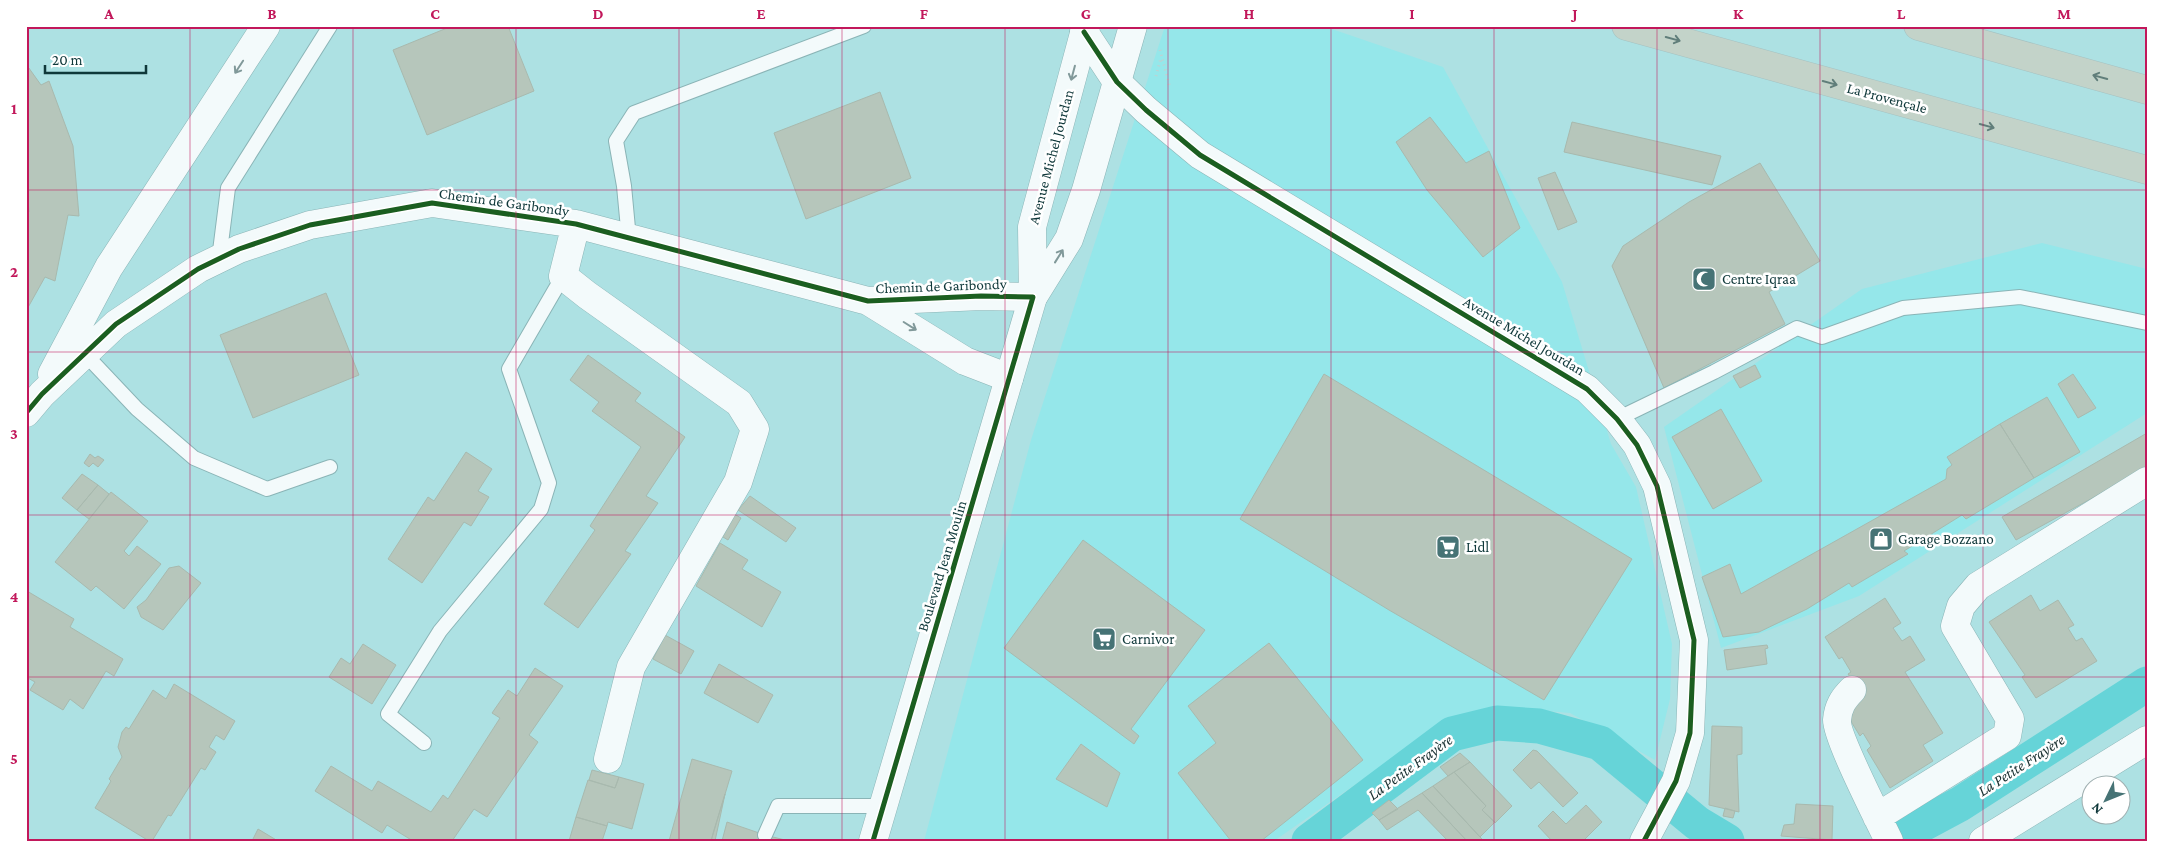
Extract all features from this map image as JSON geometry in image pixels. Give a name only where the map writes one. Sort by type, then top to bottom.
[{"type":"highway","name":"La Provençale","points":[[1626,26],[2147,170]]},
{"type":"highway","points":[[1918,26],[2147,90]]},
{"type":"street","points":[[34,403],[109,267],[266,26]]},
{"type":"street","points":[[1032,297],[1069,239],[1086,190],[1133,26]]},
{"type":"street","name":"Avenue Michel Jourdan","points":[[1085,29],[1117,82],[1146,110],[1200,155],[1587,389],[1617,419],[1637,445],[1657,486],[1694,640],[1690,733],[1676,781],[1646,838]]},
{"type":"street","name":"Avenue Michel Jourdan","points":[[1032,297],[1032,227],[1085,29]]},
{"type":"street","name":"Chemin de Garibondy","points":[[34,403],[116,324],[198,269],[239,249],[310,225],[432,203],[576,224],[868,301],[981,296],[1032,297]]},
{"type":"street","points":[[576,224],[563,276],[587,296],[739,403],[755,429],[738,482],[631,667],[608,759]]},
{"type":"street","name":"Boulevard Jean Moulin","points":[[873,841],[1010,378],[1032,297]]},
{"type":"street","name":"Chemin de Garibondy","points":[[868,301],[964,361],[1010,378]]},
{"type":"street","points":[[1852,690],[1841,701],[1837,722],[1842,740],[1882,827],[2007,736],[2010,719],[1955,626],[1961,606],[1978,586],[2147,480]]},
{"type":"street","points":[[1983,841],[2147,740]]},
{"type":"lane","points":[[219,259],[228,188],[330,26]]},
{"type":"lane","points":[[629,239],[624,186],[616,141],[634,113],[864,26]]},
{"type":"lane","points":[[424,743],[388,714],[440,631],[541,509],[549,483],[509,369],[563,276]]},
{"type":"lane","points":[[1617,419],[1714,372],[1797,328],[1822,337],[1903,308],[2020,298],[2147,323]]},
{"type":"lane","points":[[85,354],[137,409],[194,458],[267,489],[330,467]]},
{"type":"lane","points":[[765,834],[778,806],[883,806]]},
{"type":"shaded area","points":[[1165,26],[1323,26],[1443,67],[1562,282],[1611,444],[1636,487],[1672,644],[1670,699],[1655,760],[1570,713],[1512,708],[1452,717],[1274,841],[924,841],[1031,440]]},
{"type":"shaded area","points":[[2042,243],[2147,269],[2147,413],[1859,596],[1721,648],[1664,427],[1862,289]]},
{"type":"building","points":[[452,26],[508,26],[534,91],[427,135],[393,50]]},
{"type":"building","points":[[26,64],[41,85],[49,81],[73,146],[79,216],[68,215],[55,281],[45,277],[26,311],[26,212],[29,212],[26,180]]},
{"type":"building","points":[[880,92],[911,178],[806,219],[774,133]]},
{"type":"building","points":[[1430,117],[1466,163],[1489,151],[1520,228],[1483,257],[1427,190],[1396,142]]},
{"type":"building","points":[[1572,122],[1721,156],[1712,185],[1564,152]]},
{"type":"building","name":"Centre Iqraa","points":[[1760,163],[1820,261],[1769,292],[1785,324],[1664,388],[1612,266],[1623,246],[1689,202]]},
{"type":"building","points":[[1555,172],[1577,222],[1558,230],[1538,178]]},
{"type":"building","points":[[326,293],[359,375],[253,418],[220,335]]},
{"type":"building","points":[[588,355],[641,393],[635,401],[685,437],[646,496],[658,503],[625,551],[631,554],[578,628],[544,604],[595,530],[590,526],[641,447],[592,411],[599,402],[570,380]]},
{"type":"building","points":[[1755,365],[1761,377],[1740,388],[1733,376]]},
{"type":"building","name":"Lidl","points":[[1324,374],[1632,559],[1544,700],[1389,610],[1240,519]]},
{"type":"building","points":[[2073,374],[2096,408],[2078,418],[2058,384]]},
{"type":"building","points":[[2047,397],[2080,452],[2034,478],[2000,424]]},
{"type":"building","points":[[1721,409],[1762,481],[1713,509],[1672,437]]},
{"type":"building","points":[[2000,424],[2034,478],[1966,519],[1962,515],[1904,551],[1908,554],[1852,587],[1849,583],[1807,609],[1759,632],[1723,637],[1702,577],[1730,564],[1741,594],[1946,479],[1947,469],[1952,465],[1947,457]]},
{"type":"building","points":[[2147,433],[2147,468],[2016,540],[2002,517]]},
{"type":"building","points":[[466,452],[492,469],[478,491],[489,497],[471,526],[464,522],[422,583],[388,559],[428,497],[434,501]]},
{"type":"building","points":[[90,454],[95,458],[98,456],[104,460],[98,467],[93,463],[89,467],[84,463]]},
{"type":"building","points":[[82,474],[98,485],[77,510],[62,498]]},
{"type":"building","points":[[98,485],[109,494],[89,519],[77,510]]},
{"type":"building","points":[[111,492],[148,521],[124,551],[129,556],[137,546],[161,564],[124,609],[96,586],[91,591],[55,562]]},
{"type":"building","points":[[750,496],[796,528],[786,542],[738,510]]},
{"type":"building","points":[[731,512],[741,518],[728,540],[718,534]]},
{"type":"building","name":"Carnivor","points":[[1083,540],[1205,630],[1131,729],[1139,736],[1134,744],[1004,648]]},
{"type":"building","points":[[720,543],[748,560],[742,569],[781,592],[762,627],[696,586]]},
{"type":"building","points":[[179,566],[201,583],[163,630],[141,617],[137,607],[146,600],[169,568]]},
{"type":"building","points":[[27,591],[74,619],[70,627],[123,659],[114,676],[106,671],[83,709],[70,699],[63,710],[30,690],[35,682],[26,677]]},
{"type":"building","points":[[2031,595],[2040,611],[2058,600],[2074,625],[2068,628],[2076,641],[2082,638],[2097,661],[2036,698],[2022,677],[2025,675],[1989,622]]},
{"type":"building","points":[[1885,598],[1901,623],[1893,628],[1902,641],[1910,636],[1925,660],[1905,672],[1943,733],[1923,745],[1933,761],[1890,788],[1867,750],[1871,746],[1863,733],[1860,736],[1844,710],[1863,698],[1848,674],[1851,672],[1842,657],[1839,659],[1825,637]]},
{"type":"building","points":[[665,635],[694,651],[681,674],[653,659]]},
{"type":"building","points":[[1269,643],[1363,760],[1261,841],[1231,841],[1178,773],[1216,743],[1188,706]]},
{"type":"building","points":[[363,644],[396,665],[372,704],[329,677],[341,658],[350,664]]},
{"type":"building","points":[[1767,645],[1768,648],[1765,649],[1767,664],[1727,670],[1724,650]]},
{"type":"building","points":[[719,664],[773,695],[758,723],[704,693]]},
{"type":"building","points":[[535,668],[563,686],[529,735],[538,742],[487,817],[474,809],[452,841],[413,841],[387,825],[382,833],[315,791],[331,766],[372,791],[378,781],[431,812],[443,795],[448,799],[500,718],[492,713],[508,690],[517,696]]},
{"type":"building","points":[[174,684],[235,721],[224,740],[216,735],[209,747],[216,752],[205,770],[201,768],[171,816],[168,815],[152,841],[149,841],[95,808],[111,781],[109,779],[122,757],[118,747],[122,732],[126,727],[129,729],[153,690],[166,699]]},
{"type":"building","points":[[1712,726],[1742,727],[1742,754],[1737,755],[1739,812],[1709,805]]},
{"type":"building","points":[[1081,744],[1120,773],[1107,807],[1056,779]]},
{"type":"building","points":[[1533,750],[1537,751],[1578,793],[1563,807],[1539,782],[1531,789],[1513,770]]},
{"type":"building","points":[[1460,753],[1470,762],[1448,776],[1440,767]]},
{"type":"building","points":[[692,759],[732,771],[711,841],[669,841]]},
{"type":"building","points":[[1470,762],[1512,806],[1495,823],[1482,810],[1486,806],[1454,772]]},
{"type":"building","points":[[592,770],[619,777],[615,788],[589,780]]},
{"type":"building","points":[[1454,772],[1486,806],[1482,810],[1495,822],[1480,837],[1433,786]]},
{"type":"building","points":[[619,777],[644,784],[632,829],[608,822],[607,826],[576,817],[588,780],[615,788]]},
{"type":"building","points":[[1433,786],[1484,841],[1467,841],[1422,793]]},
{"type":"building","points":[[1422,793],[1467,841],[1448,841],[1418,810],[1387,830],[1379,820]]},
{"type":"building","points":[[725,794],[715,841],[711,841],[714,830]]},
{"type":"building","points":[[1389,800],[1398,809],[1379,820],[1372,813]]},
{"type":"building","points":[[1796,804],[1833,806],[1832,840],[1781,836],[1784,825],[1794,824]]},
{"type":"building","points":[[1586,805],[1602,822],[1583,841],[1552,841],[1538,826],[1553,811],[1566,824]]},
{"type":"building","points":[[1725,808],[1735,811],[1733,818],[1723,816]]},
{"type":"building","points":[[576,817],[607,826],[602,841],[569,841]]},
{"type":"building","points":[[727,822],[765,835],[789,841],[722,841]]},
{"type":"building","points":[[258,829],[278,841],[252,841]]},
{"type":"waterway","name":"La Petite Frayère","points":[[1891,841],[1960,804],[2147,684]]},
{"type":"waterway","name":"La Petite Frayère","points":[[1309,841],[1452,734],[1497,723],[1539,726],[1600,743],[1697,823],[1727,841]]},
{"type":"cycle path","points":[[1084,32],[1117,82],[1146,110],[1200,155],[1587,389],[1617,419],[1637,445],[1657,486],[1694,640],[1690,733],[1676,781],[1644,841]]},
{"type":"cycle path","points":[[26,413],[42,394],[116,324],[198,269],[239,249],[310,225],[432,203],[576,224],[868,301],[981,296],[1033,297],[873,841]]},
{"type":"place","name":"Centre Iqraa","points":[[1704,279]]},
{"type":"place","name":"Garage Bozzano","points":[[1881,539]]},
{"type":"place","name":"Lidl","points":[[1448,547]]},
{"type":"place","name":"Carnivor","points":[[1104,639]]}]
